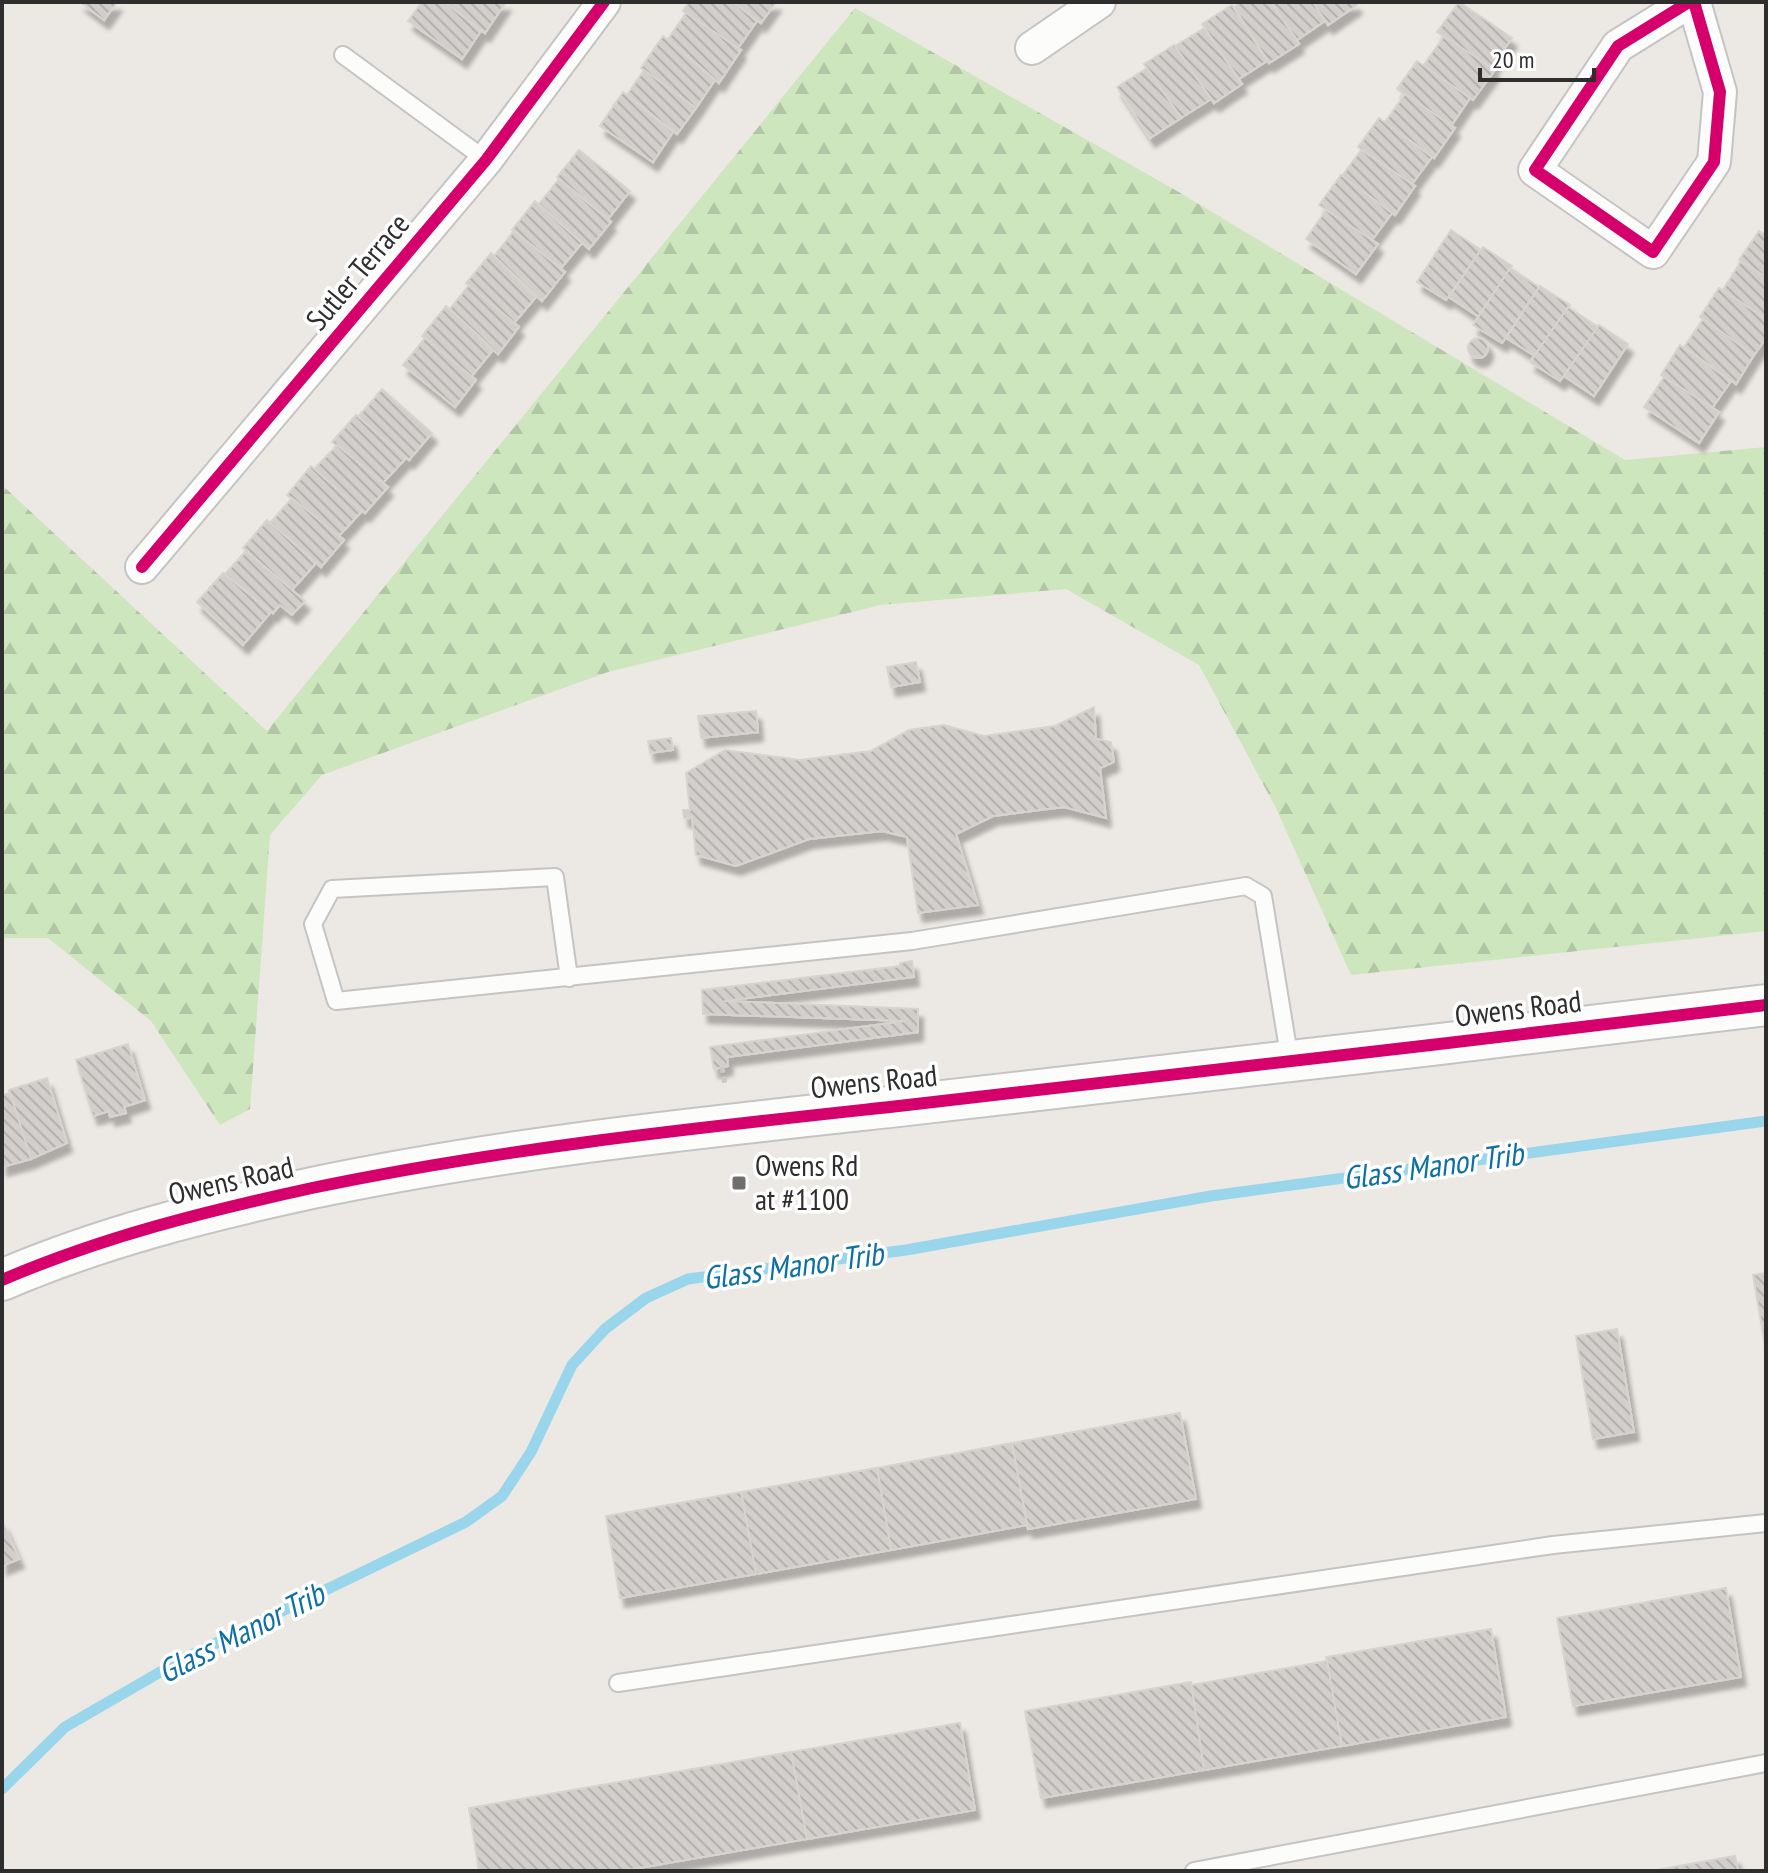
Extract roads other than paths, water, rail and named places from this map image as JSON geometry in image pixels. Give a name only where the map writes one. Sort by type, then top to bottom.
[{"type":"street","name":"Sutler Terrace","points":[[142,567],[486,160],[604,2]]},
{"type":"street","points":[[1032,48],[1099,2]]},
{"type":"street","points":[[1691,2],[1720,92],[1714,162],[1653,252],[1535,170],[1618,46],[1691,2]]},
{"type":"street","name":"Owens Road","points":[[2,1280],[55,1257],[199,1212],[417,1166],[658,1132],[1290,1063],[1766,1005]]},
{"type":"lane","points":[[343,55],[486,160]]},
{"type":"lane","points":[[569,978],[555,877],[332,889],[313,924],[336,1001],[569,978],[912,941],[1246,886],[1263,896],[1290,1063]]},
{"type":"lane","points":[[618,1683],[1553,1545],[1766,1523]]},
{"type":"lane","points":[[1194,1871],[1766,1763]]},
{"type":"waterway","name":"Glass Manor Trib","points":[[2,1789],[65,1727],[181,1660],[466,1522],[502,1496],[531,1452],[572,1365],[605,1329],[646,1298],[688,1279],[906,1250],[1211,1196],[1766,1121]]},
{"type":"place","name":"Owens Rd at #1100","points":[[739,1183]]}]
